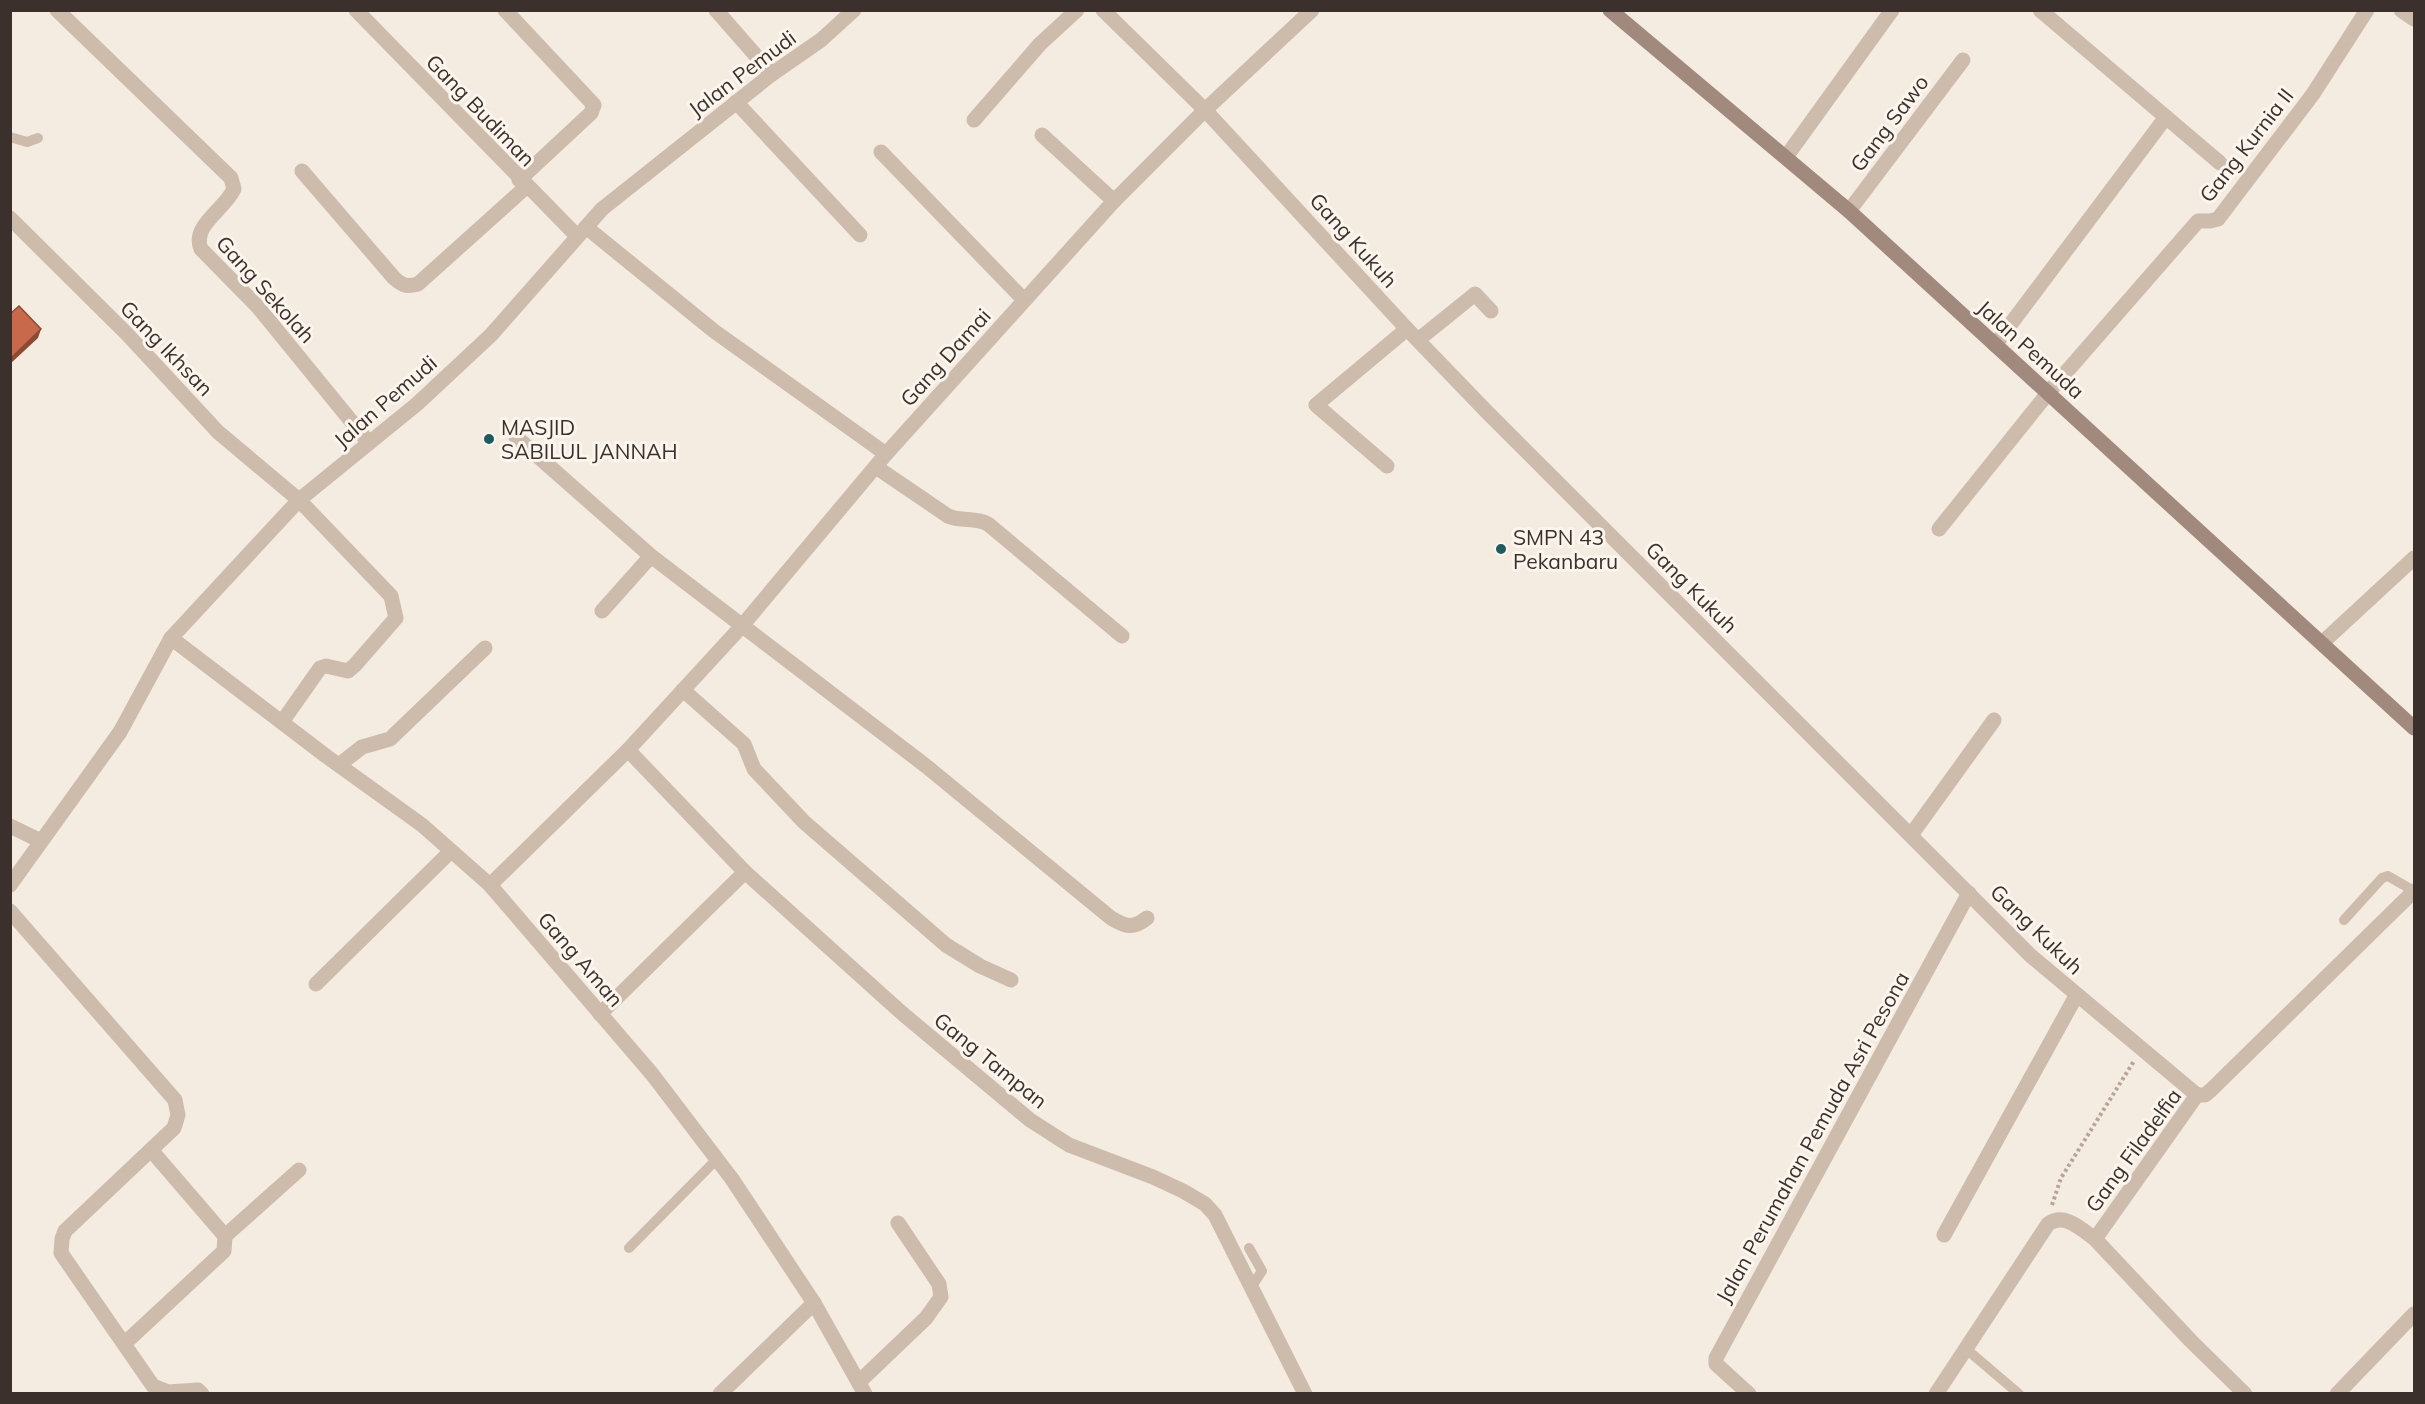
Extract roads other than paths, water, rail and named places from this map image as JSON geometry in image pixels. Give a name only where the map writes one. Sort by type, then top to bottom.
[{"type":"main road","name":"Jalan Pemuda","points":[[1610,10],[1849,211],[2415,728]]},
{"type":"street","name":"Gang Sekolah","points":[[57,10],[231,178],[234,189],[230,198],[200,231],[197,242],[201,249],[258,307],[369,443]]},
{"type":"street","name":"Gang Budiman","points":[[356,10],[523,183],[581,231],[714,331],[886,454]]},
{"type":"street","points":[[302,171],[394,278],[402,285],[418,284],[591,114],[594,105],[505,10]]},
{"type":"street","points":[[716,10],[772,74]]},
{"type":"street","name":"Jalan Pemudi","points":[[10,885],[120,732],[171,638],[299,500],[417,404],[491,334],[602,209],[772,74],[821,40],[854,10]]},
{"type":"street","points":[[974,120],[1040,44],[1077,10]]},
{"type":"street","name":"Gang Kukuh","points":[[1103,10],[1205,110],[1407,329],[2031,956],[2197,1095]]},
{"type":"street","name":"Gang Damai","points":[[490,885],[628,750],[741,627],[886,454],[1114,201],[1205,110],[1312,10]]},
{"type":"street","points":[[1786,157],[1892,10]]},
{"type":"street","points":[[2040,10],[2220,163]]},
{"type":"street","name":"Gang Kurnia II","points":[[1939,529],[2048,393],[2198,221],[2218,219],[2313,93],[2367,10]]},
{"type":"street","points":[[2401,10],[2415,19]]},
{"type":"street","name":"Gang Sawo","points":[[1849,211],[1963,60]]},
{"type":"street","points":[[736,102],[860,235]]},
{"type":"street","points":[[1995,345],[2166,117]]},
{"type":"street","points":[[1042,135],[1114,201]]},
{"type":"street","points":[[881,152],[1024,300]]},
{"type":"street","name":"Gang Ikhsan","points":[[10,218],[127,334],[218,432],[299,500],[391,596],[396,618],[348,671],[326,666],[320,668],[282,722]]},
{"type":"street","points":[[1418,340],[1475,294],[1491,311]]},
{"type":"street","points":[[1388,466],[1316,405],[1407,329]]},
{"type":"street","points":[[516,436],[651,556],[741,627],[926,766],[1111,918],[1130,927],[1138,925],[1147,918]]},
{"type":"street","points":[[876,467],[948,516],[958,520],[979,519],[988,524],[1122,636]]},
{"type":"street","points":[[602,612],[651,556]]},
{"type":"street","points":[[2322,643],[2415,558]]},
{"type":"street","name":"Gang Aman","points":[[171,638],[422,825],[490,885],[652,1074],[717,1159],[814,1303],[862,1388]]},
{"type":"street","points":[[339,765],[362,747],[390,739],[484,648]]},
{"type":"street","points":[[683,690],[744,744],[754,769],[804,822],[946,945],[980,966],[1011,980]]},
{"type":"street","points":[[1911,835],[1994,720]]},
{"type":"street","name":"Gang Tampan","points":[[628,750],[745,872],[903,1014],[1030,1120],[1069,1145],[1154,1177],[1205,1204],[1215,1215],[1305,1394]]},
{"type":"street","points":[[10,826],[41,841]]},
{"type":"street","points":[[316,984],[451,851]]},
{"type":"street","points":[[600,1014],[745,872]]},
{"type":"street","name":"Gang Filadelfia","points":[[2245,1394],[2190,1340],[2095,1239],[2197,1095],[2205,1095],[2211,1090],[2414,891]]},
{"type":"street","name":"Jalan Perumahan Pemuda Asri Pesona","points":[[1749,1394],[1716,1364],[1716,1358],[1969,893]]},
{"type":"street","points":[[10,911],[175,1100],[178,1115],[174,1128],[66,1231],[62,1239],[61,1253],[153,1386],[168,1392],[198,1390],[202,1394]]},
{"type":"street","points":[[1944,1235],[2076,996]]},
{"type":"street","points":[[151,1150],[225,1236]]},
{"type":"street","points":[[124,1344],[224,1251],[225,1236],[299,1170]]},
{"type":"street","points":[[1936,1394],[2048,1224],[2058,1219],[2070,1221],[2095,1239]]},
{"type":"street","points":[[862,1388],[926,1318],[941,1297],[939,1284],[898,1223]]},
{"type":"street","points":[[720,1394],[814,1303]]},
{"type":"street","points":[[2337,1394],[2415,1314]]},
{"type":"lane","points":[[10,136],[27,142],[38,138]]},
{"type":"lane","points":[[2344,920],[2382,878],[2388,876],[2414,891]]},
{"type":"lane","points":[[629,1248],[717,1159]]},
{"type":"lane","points":[[1249,1248],[1262,1271],[1252,1286]]},
{"type":"lane","points":[[1965,1348],[2019,1394]]},
{"type":"place","name":"MASJID SABILUL JANNAH","points":[[489,439]]},
{"type":"place","name":"SMPN 43 Pekanbaru","points":[[1501,549]]}]
